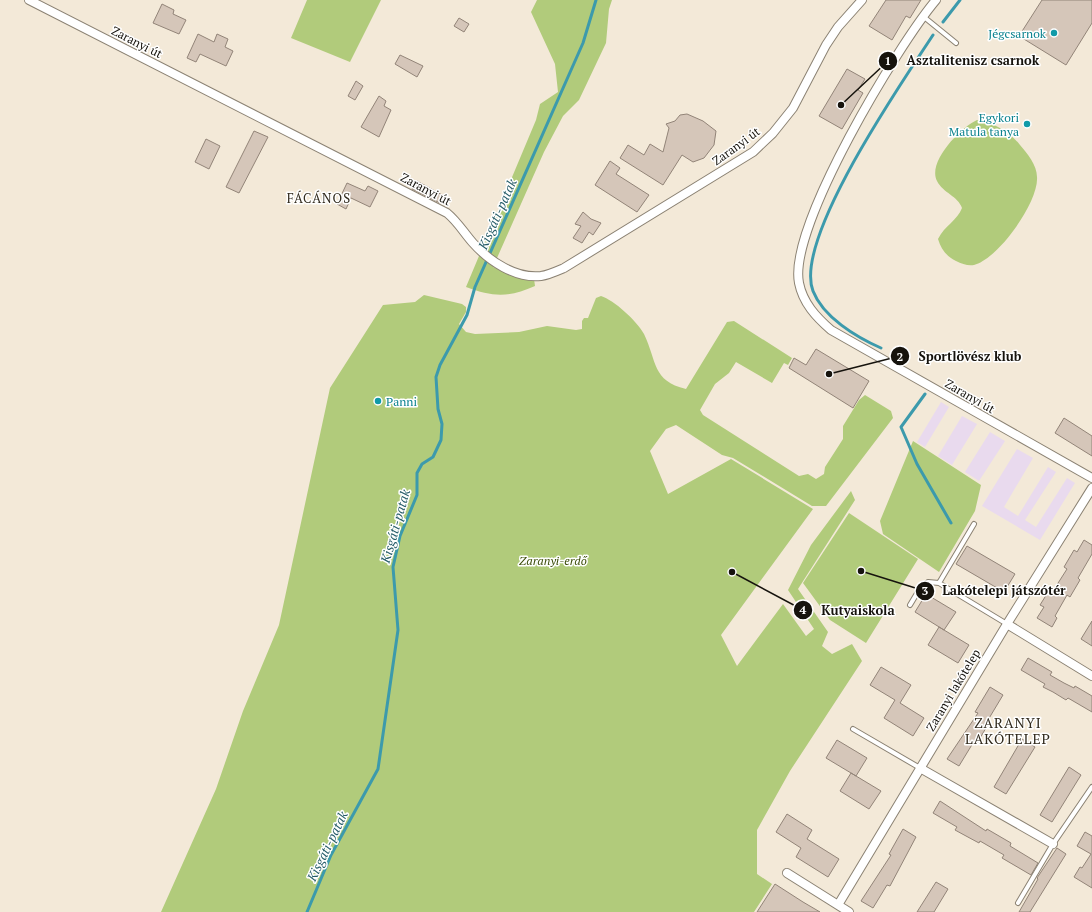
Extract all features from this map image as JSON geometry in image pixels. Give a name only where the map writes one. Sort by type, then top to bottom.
[{"type":"street","name":"Zaranyi út","points":[[29,0],[447,213],[463,229],[482,253],[496,263],[518,273],[540,276],[564,268],[753,152],[784,122],[838,26],[862,0]]},
{"type":"street","name":"Zaranyi út","points":[[936,0],[881,81],[822,191],[802,248],[798,266],[799,283],[805,299],[816,317],[831,330],[1092,478]]},
{"type":"street","name":"Zaranyi lakótelep","points":[[838,905],[1007,624],[1092,488]]},
{"type":"street","points":[[1007,624],[1092,676]]},
{"type":"street","points":[[920,768],[1053,844]]},
{"type":"street","points":[[787,873],[850,912]]},
{"type":"lane","points":[[924,17],[956,43]]},
{"type":"lane","points":[[939,583],[974,524]]},
{"type":"lane","points":[[910,605],[920,590],[928,582],[939,583],[1007,624]]},
{"type":"lane","points":[[853,728],[920,768]]},
{"type":"lane","points":[[1018,903],[1053,844],[1092,787]]},
{"type":"shaded area","points":[[941,402],[949,407],[925,447],[917,442]]},
{"type":"shaded area","points":[[962,416],[977,424],[952,465],[938,456]]},
{"type":"shaded area","points":[[990,432],[1005,441],[979,481],[965,472]]},
{"type":"shaded area","points":[[1017,449],[1033,458],[1004,507],[1018,516],[1048,467],[1056,472],[1025,520],[1036,527],[1067,478],[1075,483],[1040,540],[982,506]]},
{"type":"green space","points":[[307,0],[381,0],[350,62],[291,38]]},
{"type":"green space","points":[[537,0],[612,0],[609,9],[606,43],[579,100],[563,116],[544,152],[493,267],[516,277],[534,279],[535,286],[517,293],[500,295],[484,293],[466,287],[536,120],[540,104],[558,92],[555,64],[531,12]]},
{"type":"green space","points":[[977,120],[1001,128],[1016,140],[1031,160],[1037,173],[1037,177],[1036,188],[1031,200],[1015,228],[1005,241],[984,261],[970,265],[960,263],[949,257],[939,243],[938,239],[941,234],[962,208],[957,200],[943,189],[937,181],[935,173],[941,155],[947,146],[963,130]]},
{"type":"green space","name":"Zaranyi-erdő","points":[[424,295],[462,304],[466,307],[466,312],[459,324],[466,332],[475,334],[519,332],[547,326],[576,330],[582,329],[582,321],[584,318],[588,318],[596,298],[601,296],[618,306],[631,317],[641,329],[657,369],[661,375],[667,381],[686,389],[727,322],[734,321],[792,358],[788,365],[784,363],[772,383],[736,362],[729,373],[715,384],[700,410],[703,415],[799,476],[808,474],[816,479],[824,474],[825,467],[843,439],[843,426],[859,400],[865,395],[891,411],[893,418],[826,506],[812,506],[733,458],[722,455],[676,425],[666,429],[650,451],[668,494],[731,459],[813,509],[721,635],[737,666],[783,604],[806,636],[814,629],[788,590],[811,545],[851,491],[855,500],[798,589],[828,632],[822,646],[832,654],[852,644],[862,661],[790,771],[757,830],[757,874],[772,884],[754,912],[161,912],[216,789],[243,711],[279,625],[330,388],[383,305],[415,302]]},
{"type":"green space","points":[[913,441],[981,485],[975,511],[939,572],[883,534],[880,521]]},
{"type":"green space","points":[[849,513],[918,559],[866,643],[830,620],[803,583]]},
{"type":"building","points":[[886,0],[921,0],[910,18],[906,16],[892,40],[869,26]]},
{"type":"building","name":"Jégcsarnok","points":[[1042,0],[1092,0],[1092,23],[1066,65],[1019,36]]},
{"type":"building","points":[[162,4],[174,10],[173,14],[186,20],[179,34],[153,23]]},
{"type":"building","points":[[459,18],[469,24],[464,32],[454,26]]},
{"type":"building","points":[[198,34],[214,42],[217,34],[228,39],[225,47],[233,51],[226,66],[200,54],[196,62],[187,58]]},
{"type":"building","points":[[400,55],[423,66],[417,77],[395,64]]},
{"type":"building","points":[[847,69],[865,79],[858,90],[863,93],[842,129],[819,116]]},
{"type":"building","points":[[356,81],[363,86],[355,100],[348,96]]},
{"type":"building","points":[[379,96],[386,101],[384,106],[391,110],[379,137],[361,127]]},
{"type":"building","points":[[687,114],[703,121],[716,131],[714,145],[704,158],[693,162],[682,155],[663,185],[620,158],[628,145],[644,155],[650,144],[663,152],[669,128],[666,124],[675,121],[680,115]]},
{"type":"building","points":[[254,131],[268,137],[239,193],[226,187]]},
{"type":"building","points":[[206,139],[220,146],[209,169],[195,162]]},
{"type":"building","points":[[610,161],[620,168],[616,174],[649,195],[637,212],[595,185]]},
{"type":"building","points":[[417,181],[444,196],[440,203],[412,189]]},
{"type":"building","points":[[347,183],[365,191],[368,186],[378,191],[370,207],[351,198],[346,209],[337,204]]},
{"type":"building","points":[[583,212],[591,219],[601,223],[593,235],[589,232],[582,243],[573,238],[581,226],[575,224]]},
{"type":"building","points":[[816,349],[869,381],[853,408],[789,368],[794,358],[806,365]]},
{"type":"building","points":[[1064,418],[1092,436],[1092,456],[1055,433]]},
{"type":"building","points":[[1084,540],[1092,545],[1092,554],[1078,578],[1080,580],[1070,597],[1067,595],[1055,616],[1057,618],[1052,627],[1037,618],[1044,607],[1040,605],[1050,589],[1053,591],[1067,569],[1064,567],[1074,550],[1077,552]]},
{"type":"building","points":[[967,546],[1015,574],[1004,592],[956,564]]},
{"type":"building","points":[[926,594],[956,612],[944,630],[915,612]]},
{"type":"building","points":[[1092,621],[1092,646],[1081,639]]},
{"type":"building","points":[[939,627],[969,645],[958,663],[928,645]]},
{"type":"building","points":[[1028,658],[1052,672],[1050,675],[1074,688],[1075,686],[1092,696],[1092,712],[1068,698],[1066,700],[1043,687],[1045,684],[1021,670]]},
{"type":"building","points":[[881,667],[911,685],[900,703],[924,718],[913,736],[884,718],[895,700],[870,685]]},
{"type":"building","points":[[990,687],[1003,695],[988,720],[990,721],[976,745],[973,743],[959,766],[947,759],[978,713],[975,712]]},
{"type":"building","points":[[1022,739],[1035,747],[1006,794],[994,787]]},
{"type":"building","points":[[837,740],[867,758],[856,776],[826,758]]},
{"type":"building","points":[[1069,767],[1081,775],[1052,822],[1040,815]]},
{"type":"building","points":[[851,773],[881,791],[869,809],[840,791]]},
{"type":"building","points":[[940,801],[986,831],[987,829],[1011,843],[1010,846],[1038,863],[1031,875],[1002,858],[1004,855],[980,841],[979,843],[955,830],[957,827],[933,813]]},
{"type":"building","points":[[787,814],[812,830],[807,839],[839,859],[828,877],[796,857],[801,848],[776,832]]},
{"type":"building","points":[[903,829],[916,837],[890,886],[887,885],[873,908],[861,901],[891,855],[889,854]]},
{"type":"building","points":[[1085,832],[1092,836],[1092,888],[1074,877],[1091,854],[1077,846]]},
{"type":"building","points":[[1057,848],[1066,854],[1030,912],[1019,912],[1038,879],[1037,878]]},
{"type":"building","points":[[936,882],[948,889],[934,912],[917,912]]},
{"type":"building","points":[[775,884],[803,902],[820,912],[757,912]]},
{"type":"waterway","name":"Kisgáti-patak","points":[[307,912],[331,855],[378,769],[398,630],[393,567],[400,536],[417,495],[417,473],[422,464],[433,457],[441,440],[442,424],[438,409],[436,377],[440,365],[467,315],[475,287],[583,43],[596,0]]},
{"type":"waterway","points":[[943,22],[960,0]]},
{"type":"waterway","points":[[881,348],[851,332],[832,318],[824,309],[813,291],[811,267],[819,236],[834,199],[854,161],[933,35]]},
{"type":"waterway","points":[[925,394],[901,427],[917,464],[951,523]]},
{"type":"place","name":"Jégcsarnok","points":[[1054,33]]},
{"type":"place","name":"Asztalitenisz csarnok","points":[[841,105]]},
{"type":"place","name":"Egykori Matula tanya","points":[[1027,124]]},
{"type":"place","name":"Sportlövész klub","points":[[829,374]]},
{"type":"place","name":"Panni","points":[[378,401]]},
{"type":"place","name":"Lakótelepi játszótér","points":[[861,571]]},
{"type":"place","name":"Kutyaiskola","points":[[732,572]]},
{"type":"district","name":"FÁCÁNOS","points":[[319,198]]},
{"type":"district","name":"ZARANYI LAKÓTELEP","points":[[1008,730]]}]
